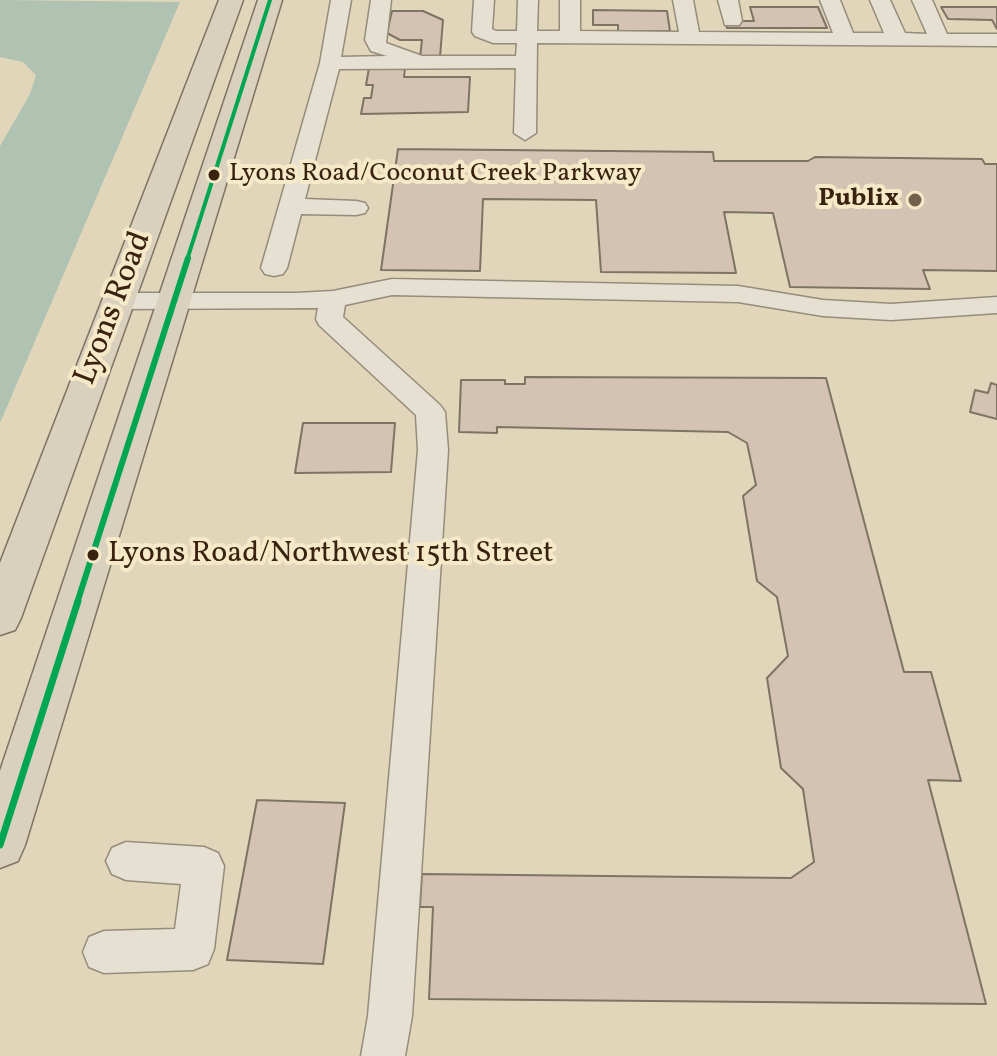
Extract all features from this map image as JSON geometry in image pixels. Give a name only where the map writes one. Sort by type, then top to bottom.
[{"type":"main road","name":"Lyons Road","points":[[0,618],[231,0]]},
{"type":"main road","name":"Lyons Road","points":[[0,845],[270,0]]},
{"type":"lane","points":[[274,268],[330,63],[341,0]]},
{"type":"lane","points":[[381,0],[375,40],[378,47],[387,52],[424,59],[456,58],[493,37]]},
{"type":"lane","points":[[484,0],[482,32],[493,37],[690,38],[734,29],[845,39],[997,40]]},
{"type":"lane","points":[[525,133],[528,0]]},
{"type":"lane","points":[[570,0],[570,37]]},
{"type":"lane","points":[[683,0],[690,38]]},
{"type":"lane","points":[[728,0],[734,29]]},
{"type":"lane","points":[[830,0],[845,39]]},
{"type":"lane","points":[[880,0],[897,39]]},
{"type":"lane","points":[[922,0],[940,40]]},
{"type":"lane","points":[[330,63],[525,62]]},
{"type":"lane","points":[[291,206],[356,208]]},
{"type":"lane","points":[[118,301],[333,299],[392,287],[738,294],[823,308],[891,312],[997,305]]},
{"type":"lane","points":[[333,299],[329,319],[430,412],[433,450],[390,1016],[383,1056]]},
{"type":"lane","points":[[104,952],[193,949],[204,866],[126,861]]},
{"type":"shaded area","points":[[0,0],[180,2],[0,423],[0,146],[30,94],[36,75],[23,62],[0,57]]},
{"type":"building","points":[[750,7],[818,7],[827,28],[727,28],[725,21],[754,21]]},
{"type":"building","points":[[941,7],[997,7],[997,29],[992,20],[948,19]]},
{"type":"building","points":[[593,10],[667,11],[670,31],[618,31],[618,25],[593,25]]},
{"type":"building","points":[[392,11],[423,11],[443,20],[440,57],[420,57],[422,40],[400,40],[387,33]]},
{"type":"building","points":[[369,68],[405,69],[404,77],[470,77],[468,112],[361,114],[364,98],[371,98],[373,85],[366,85]]},
{"type":"building","points":[[398,149],[713,152],[714,161],[808,161],[815,157],[982,159],[985,164],[997,164],[997,271],[923,270],[930,289],[790,287],[773,213],[724,212],[736,273],[601,272],[596,200],[483,199],[480,271],[381,270]]},
{"type":"building","points":[[525,377],[826,378],[904,672],[931,672],[961,781],[928,780],[986,1004],[429,999],[433,907],[420,907],[422,874],[791,878],[814,862],[803,789],[781,768],[767,678],[788,656],[777,597],[757,581],[743,496],[756,485],[747,443],[728,432],[497,427],[497,433],[459,432],[461,380],[505,380],[505,384],[525,384]]},
{"type":"building","points":[[991,383],[997,385],[997,419],[970,412],[975,390],[988,393]]},
{"type":"building","points":[[303,423],[395,423],[391,472],[295,473]]},
{"type":"building","points":[[257,800],[345,803],[323,964],[227,960]]},
{"type":"transit line","points":[[0,845],[270,0]]},
{"type":"place","name":"Lyons Road/Coconut Creek Parkway","points":[[214,175]]},
{"type":"place","name":"Publix","points":[[915,200]]},
{"type":"place","name":"Lyons Road/Northwest 15th Street","points":[[93,555]]}]
